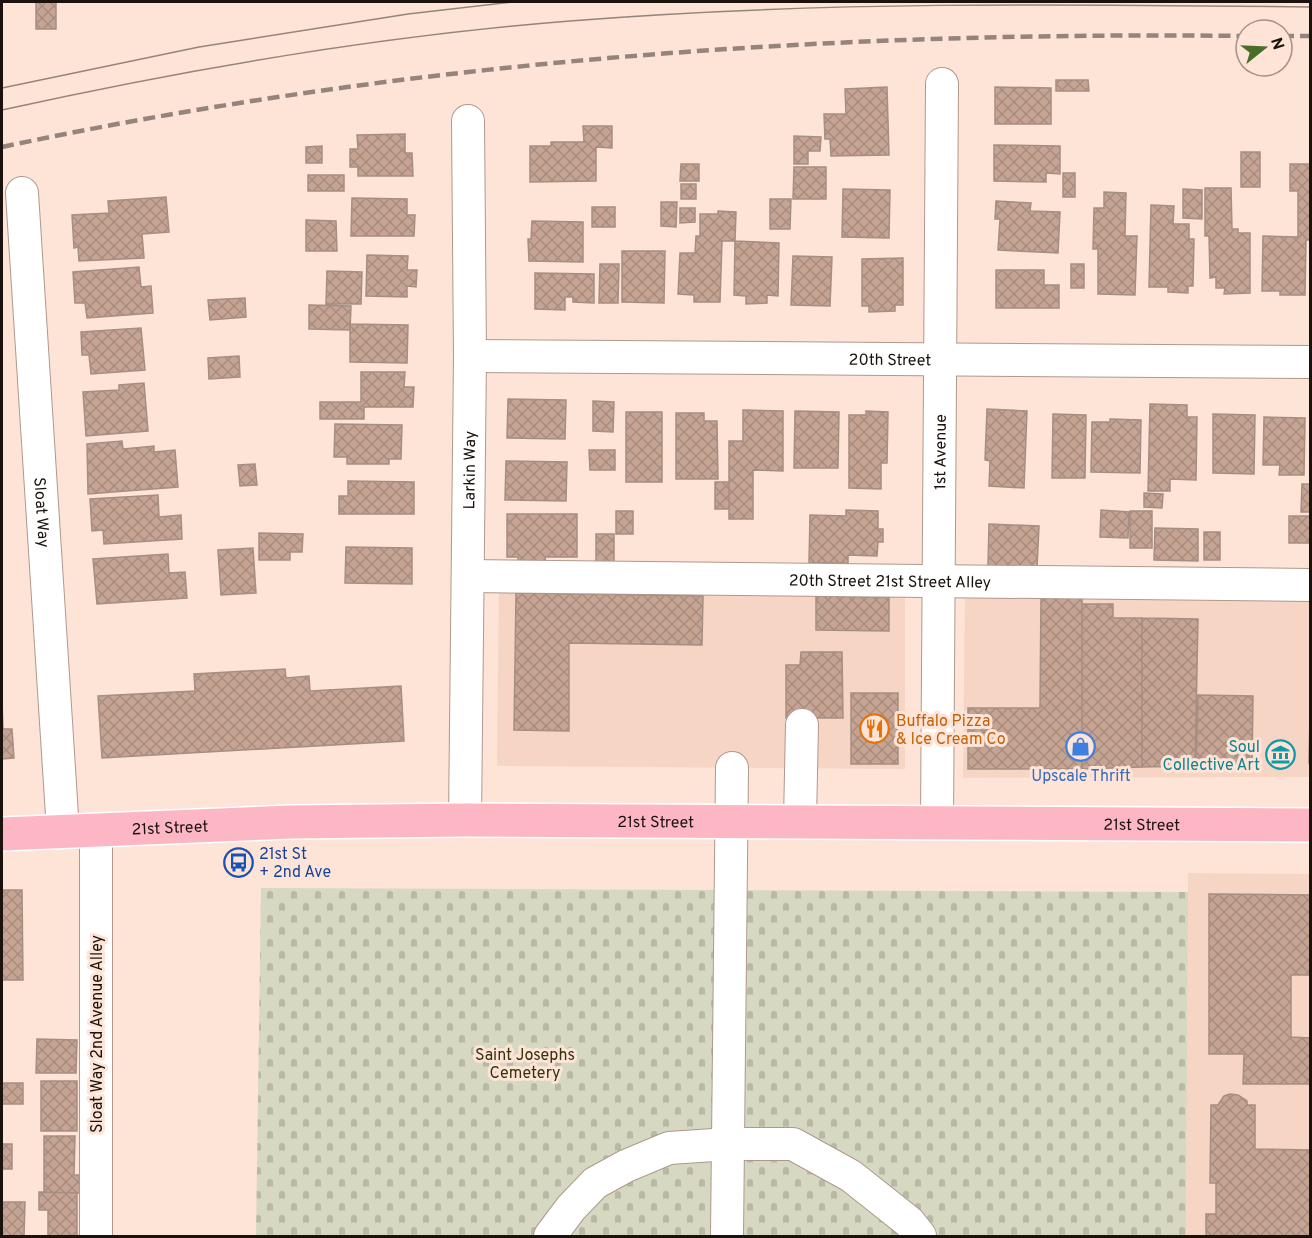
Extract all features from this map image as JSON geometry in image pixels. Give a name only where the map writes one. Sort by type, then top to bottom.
[{"type":"main road","name":"21st Street","points":[[2,834],[291,822],[465,820],[1311,825]]},
{"type":"street","name":"1st Avenue","points":[[937,821],[942,84]]},
{"type":"street","name":"Larkin Way","points":[[465,820],[470,356],[468,121]]},
{"type":"street","name":"Sloat Way","points":[[22,193],[63,831]]},
{"type":"street","name":"20th Street","points":[[470,356],[1311,362]]},
{"type":"street","name":"20th Street 21st Street Alley","points":[[468,576],[1311,585]]},
{"type":"street","points":[[800,821],[802,725]]},
{"type":"street","points":[[727,1236],[732,768]]},
{"type":"street","name":"Sloat Way 2nd Avenue Alley","points":[[96,831],[96,1236]]},
{"type":"street","points":[[550,1236],[571,1208],[595,1183],[626,1166],[669,1148],[729,1144],[793,1144],[852,1176],[909,1222],[920,1236]]},
{"type":"shaded area","points":[[499,577],[905,580],[905,769],[497,766]]},
{"type":"shaded area","points":[[965,581],[1310,585],[1310,777],[963,778]]},
{"type":"shaded area","points":[[1188,873],[1310,874],[1310,1236],[1186,1236]]},
{"type":"green space","name":"Saint Josephs Cemetery","points":[[261,888],[1188,892],[1186,1236],[256,1236]]},
{"type":"building","points":[[36,2],[56,2],[56,29],[36,29]]},
{"type":"building","points":[[1056,80],[1088,80],[1089,91],[1056,91]]},
{"type":"building","points":[[887,87],[889,155],[831,156],[830,139],[825,139],[824,114],[846,114],[845,89]]},
{"type":"building","points":[[995,87],[1051,88],[1051,124],[995,124]]},
{"type":"building","points":[[583,126],[612,126],[612,148],[596,147],[596,181],[530,182],[530,146],[551,146],[551,142],[584,142]]},
{"type":"building","points":[[405,134],[405,153],[412,153],[413,176],[358,176],[358,167],[350,167],[350,149],[358,149],[357,135]]},
{"type":"building","points":[[794,136],[821,137],[820,151],[808,151],[808,164],[794,164]]},
{"type":"building","points":[[994,145],[1060,146],[1060,174],[1046,173],[1046,182],[994,181]]},
{"type":"building","points":[[322,146],[322,163],[306,163],[306,147]]},
{"type":"building","points":[[1241,152],[1260,152],[1260,187],[1241,187]]},
{"type":"building","points":[[681,164],[699,164],[699,181],[680,181]]},
{"type":"building","points":[[1290,164],[1310,164],[1310,240],[1306,240],[1305,295],[1280,295],[1280,291],[1262,291],[1263,236],[1298,237],[1298,191],[1290,191]]},
{"type":"building","points":[[794,167],[826,167],[826,199],[793,199]]},
{"type":"building","points":[[1063,173],[1075,173],[1075,197],[1063,197]]},
{"type":"building","points":[[308,175],[344,175],[344,191],[308,191]]},
{"type":"building","points":[[681,184],[696,184],[696,199],[681,199]]},
{"type":"building","points":[[1205,188],[1231,188],[1232,229],[1238,229],[1238,233],[1250,233],[1250,293],[1224,294],[1225,288],[1216,288],[1216,277],[1210,278],[1209,236],[1205,236]]},
{"type":"building","points":[[843,189],[890,190],[889,238],[842,237]]},
{"type":"building","points":[[1183,189],[1202,190],[1202,219],[1183,218]]},
{"type":"building","points":[[1104,192],[1126,193],[1125,236],[1137,236],[1135,295],[1098,294],[1098,249],[1093,249],[1094,208],[1104,208]]},
{"type":"building","points":[[166,197],[169,232],[142,234],[144,258],[79,261],[78,247],[74,248],[72,215],[109,213],[108,201]]},
{"type":"building","points":[[352,198],[407,199],[407,215],[415,215],[414,236],[351,236]]},
{"type":"building","points":[[770,199],[791,199],[790,229],[770,229]]},
{"type":"building","points":[[996,201],[1031,203],[1030,211],[1060,212],[1058,253],[998,250],[1000,219],[995,219]]},
{"type":"building","points":[[661,202],[677,202],[676,227],[661,226]]},
{"type":"building","points":[[1151,205],[1174,206],[1173,224],[1189,224],[1189,239],[1194,239],[1193,286],[1188,286],[1188,293],[1168,292],[1168,287],[1149,287]]},
{"type":"building","points":[[592,207],[615,207],[615,227],[592,227]]},
{"type":"building","points":[[680,208],[695,208],[695,222],[680,223]]},
{"type":"building","points":[[718,211],[736,212],[735,241],[722,241],[720,302],[694,302],[694,295],[678,294],[680,253],[695,253],[696,236],[700,236],[700,214],[718,214]]},
{"type":"building","points":[[306,220],[336,221],[337,251],[306,251]]},
{"type":"building","points":[[532,221],[583,222],[583,262],[529,261],[528,239],[531,239]]},
{"type":"building","points":[[735,241],[779,243],[778,296],[767,295],[767,303],[746,304],[746,296],[734,295]]},
{"type":"building","points":[[622,251],[665,251],[664,303],[622,302]]},
{"type":"building","points":[[367,255],[408,256],[407,270],[417,270],[416,287],[407,286],[407,297],[366,296]]},
{"type":"building","points":[[793,256],[832,257],[830,306],[791,305]]},
{"type":"building","points":[[903,258],[903,305],[895,305],[895,311],[869,312],[869,306],[862,306],[862,259]]},
{"type":"building","points":[[600,264],[619,264],[618,303],[599,303]]},
{"type":"building","points":[[1071,264],[1084,264],[1084,288],[1071,288]]},
{"type":"building","points":[[139,267],[141,287],[151,286],[153,313],[87,318],[85,303],[75,303],[73,272]]},
{"type":"building","points":[[996,270],[1044,270],[1044,285],[1059,285],[1059,308],[996,308]]},
{"type":"building","points":[[327,271],[362,272],[361,304],[326,304]]},
{"type":"building","points":[[535,273],[594,274],[594,303],[573,302],[573,297],[565,297],[565,310],[535,309]]},
{"type":"building","points":[[245,298],[246,317],[210,320],[208,300]]},
{"type":"building","points":[[309,305],[351,306],[350,330],[309,329]]},
{"type":"building","points":[[350,324],[408,325],[407,363],[350,362]]},
{"type":"building","points":[[141,328],[145,370],[91,374],[89,355],[82,355],[81,332]]},
{"type":"building","points":[[239,356],[240,377],[209,379],[208,358]]},
{"type":"building","points":[[361,372],[405,372],[404,387],[414,387],[413,407],[364,407],[364,419],[320,419],[320,402],[361,402]]},
{"type":"building","points":[[144,383],[148,431],[86,436],[83,392],[119,390],[119,385]]},
{"type":"building","points":[[508,399],[566,400],[565,439],[507,438]]},
{"type":"building","points":[[593,401],[614,402],[613,432],[593,431]]},
{"type":"building","points":[[1150,404],[1187,405],[1187,417],[1197,417],[1196,480],[1170,479],[1170,491],[1148,491]]},
{"type":"building","points":[[987,409],[1027,411],[1024,488],[989,486],[990,461],[985,460]]},
{"type":"building","points":[[743,410],[783,411],[783,471],[753,470],[753,519],[729,519],[729,441],[743,441]]},
{"type":"building","points":[[795,411],[839,412],[838,468],[794,468]]},
{"type":"building","points":[[866,411],[888,412],[887,463],[881,463],[881,489],[849,488],[849,415],[866,415]]},
{"type":"building","points":[[626,412],[662,412],[662,482],[626,482]]},
{"type":"building","points":[[676,413],[704,413],[704,421],[717,421],[718,479],[676,479]]},
{"type":"building","points":[[1053,414],[1086,415],[1085,478],[1052,478]]},
{"type":"building","points":[[1213,414],[1255,415],[1254,474],[1213,473]]},
{"type":"building","points":[[1264,417],[1305,418],[1304,475],[1279,475],[1280,465],[1263,465]]},
{"type":"building","points":[[1110,419],[1141,420],[1140,473],[1091,472],[1092,422],[1110,422]]},
{"type":"building","points":[[335,424],[402,425],[401,459],[389,459],[389,464],[347,464],[347,457],[334,457]]},
{"type":"building","points":[[122,441],[123,449],[154,446],[154,452],[175,450],[178,487],[88,494],[87,444]]},
{"type":"building","points":[[589,450],[615,450],[615,470],[590,470]]},
{"type":"building","points":[[506,461],[567,462],[566,501],[505,500]]},
{"type":"building","points":[[255,464],[257,485],[240,486],[238,465]]},
{"type":"building","points":[[348,481],[414,482],[414,514],[339,514],[339,496],[348,496]]},
{"type":"building","points":[[715,482],[729,482],[729,509],[715,509]]},
{"type":"building","points":[[1302,484],[1310,484],[1310,512],[1301,512]]},
{"type":"building","points":[[1144,493],[1163,494],[1162,508],[1144,507]]},
{"type":"building","points":[[158,495],[159,517],[181,515],[182,539],[104,544],[103,530],[92,531],[90,499]]},
{"type":"building","points":[[846,510],[878,511],[878,529],[883,529],[883,542],[878,542],[877,556],[848,555],[848,563],[809,563],[810,515],[846,516]]},
{"type":"building","points":[[1101,510],[1129,512],[1128,538],[1100,537]]},
{"type":"building","points":[[616,511],[633,511],[633,534],[616,534]]},
{"type":"building","points":[[1130,511],[1152,511],[1152,548],[1130,548]]},
{"type":"building","points":[[507,514],[577,514],[577,557],[545,557],[546,563],[518,563],[518,557],[507,557]]},
{"type":"building","points":[[1289,516],[1310,516],[1310,543],[1289,543]]},
{"type":"building","points":[[989,524],[1039,526],[1037,568],[988,566]]},
{"type":"building","points":[[1155,528],[1198,529],[1198,561],[1154,560]]},
{"type":"building","points":[[1204,532],[1220,532],[1220,560],[1204,560]]},
{"type":"building","points":[[259,533],[303,534],[302,552],[290,552],[290,560],[259,560]]},
{"type":"building","points":[[596,534],[614,534],[614,563],[596,562]]},
{"type":"building","points":[[346,547],[412,548],[412,584],[345,583]]},
{"type":"building","points":[[253,548],[256,593],[221,595],[218,550]]},
{"type":"building","points":[[168,554],[169,573],[185,572],[187,598],[97,604],[93,559]]},
{"type":"building","points":[[516,593],[703,596],[702,645],[569,643],[569,731],[514,730]]},
{"type":"building","points":[[816,596],[889,597],[889,631],[816,630]]},
{"type":"building","points":[[1041,597],[1082,597],[1082,769],[968,769],[968,708],[1040,708]]},
{"type":"building","points":[[1082,604],[1113,604],[1113,618],[1142,618],[1142,767],[1082,769]]},
{"type":"building","points":[[1142,618],[1198,619],[1195,766],[1142,767]]},
{"type":"building","points":[[801,652],[842,652],[843,718],[786,718],[786,665],[800,665]]},
{"type":"building","points":[[285,669],[286,678],[309,676],[310,691],[401,686],[404,741],[102,758],[98,696],[195,691],[194,674]]},
{"type":"building","name":"Buffalo Pizza & Ice Cream Co","points":[[851,693],[898,693],[898,764],[851,764]]},
{"type":"building","points":[[1198,695],[1253,696],[1252,765],[1196,764]]},
{"type":"building","points":[[2,702],[3,729],[12,729],[14,758],[2,759]]},
{"type":"building","points":[[1310,715],[1310,763],[1309,763]]},
{"type":"building","points":[[2,890],[22,890],[23,980],[2,980]]},
{"type":"building","points":[[1209,894],[1310,895],[1310,975],[1291,975],[1291,1037],[1310,1038],[1310,1084],[1243,1084],[1244,1054],[1209,1054]]},
{"type":"building","points":[[37,1039],[77,1040],[76,1073],[36,1073]]},
{"type":"building","points":[[41,1081],[77,1081],[77,1131],[41,1131]]},
{"type":"building","points":[[2,1083],[23,1083],[23,1104],[2,1104]]},
{"type":"building","points":[[1238,1095],[1247,1101],[1247,1105],[1255,1105],[1255,1149],[1310,1150],[1310,1236],[1206,1236],[1206,1214],[1216,1214],[1216,1183],[1210,1183],[1211,1105],[1218,1105],[1224,1096]]},
{"type":"building","points":[[44,1136],[75,1136],[74,1175],[79,1175],[80,1193],[44,1192]]},
{"type":"building","points":[[2,1144],[12,1144],[12,1169],[2,1169]]},
{"type":"building","points":[[39,1192],[77,1193],[77,1236],[48,1236],[48,1210],[39,1210]]},
{"type":"building","points":[[2,1202],[25,1202],[24,1236],[2,1236]]},
{"type":"tram line","points":[[2,88],[199,47],[408,14],[513,2]]},
{"type":"tram line","points":[[2,110],[142,81],[284,56],[428,35],[570,21],[755,10],[940,5],[1310,7]]},
{"type":"railway","points":[[2,147],[156,117],[310,92],[465,72],[621,57],[777,46],[933,39],[1234,36]]},
{"type":"railway","points":[[1294,36],[1310,36]]},
{"type":"place","name":"Buffalo Pizza & Ice Cream Co","points":[[875,729]]},
{"type":"place","name":"Upscale Thrift","points":[[1081,747]]},
{"type":"place","name":"Soul Collective Art","points":[[1281,755]]},
{"type":"place","name":"21st St + 2nd Ave","points":[[238,862]]}]
